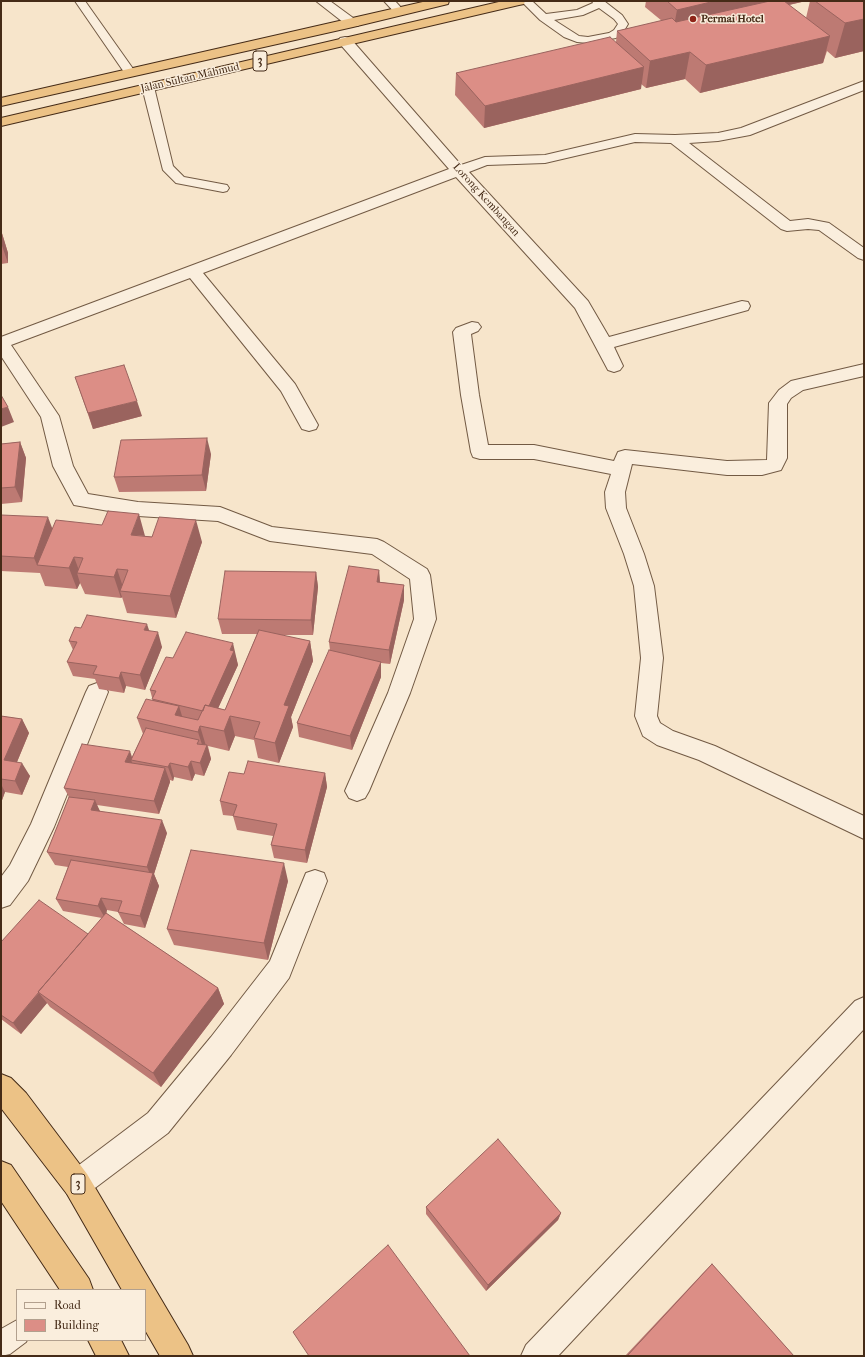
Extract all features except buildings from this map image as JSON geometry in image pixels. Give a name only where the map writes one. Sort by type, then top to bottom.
[{"type":"highway","name":"Jalan Sultan Mahmud","points":[[1,102],[353,23],[443,1]]},
{"type":"highway","name":"Jalan Sultan Mahmud","points":[[1,122],[519,1]]},
{"type":"highway","name":"3","points":[[1,1088],[16,1103],[77,1184],[138,1289]]},
{"type":"highway","points":[[1,1175],[76,1289]]},
{"type":"highway","points":[[146,1302],[177,1356]]},
{"type":"highway","points":[[105,1341],[113,1356]]},
{"type":"street","points":[[322,1],[353,23]]},
{"type":"street","name":"Lorong Kembangan","points":[[345,41],[458,170],[582,305],[604,344],[614,366]]},
{"type":"street","points":[[357,791],[400,693],[425,619],[420,575],[377,547],[270,534],[220,514],[138,509],[81,500],[63,466],[50,416],[1,343],[194,272],[484,161],[545,159],[635,138],[675,139],[718,137],[745,132],[864,85]]},
{"type":"street","points":[[675,139],[787,226],[808,224],[823,226],[864,255]]},
{"type":"street","points":[[194,272],[289,388],[309,425]]},
{"type":"street","points":[[604,344],[742,306]]},
{"type":"street","points":[[472,327],[462,332],[470,395],[480,452],[534,452],[620,469]]},
{"type":"street","points":[[864,370],[797,385],[785,394],[778,403],[778,458],[774,465],[762,468],[727,468],[625,456],[620,469],[615,492],[616,508],[634,554],[644,586],[652,658],[646,716],[651,729],[666,738],[707,753],[864,828]]},
{"type":"street","points":[[1,897],[19,873],[42,827],[97,692]]},
{"type":"street","points":[[77,1184],[158,1123],[221,1046],[280,969],[315,881]]},
{"type":"street","points":[[537,1356],[864,1010]]},
{"type":"lane","points":[[80,1],[130,73]]},
{"type":"lane","points":[[389,1],[400,12]]},
{"type":"lane","points":[[526,1],[544,18],[568,35],[577,39],[588,40],[612,36],[618,32],[623,24],[618,16],[599,2],[588,10],[579,13],[544,18]]},
{"type":"lane","points":[[148,88],[167,167],[180,180],[223,188]]},
{"type":"place","name":"Permai Hotel","points":[[693,19]]}]
